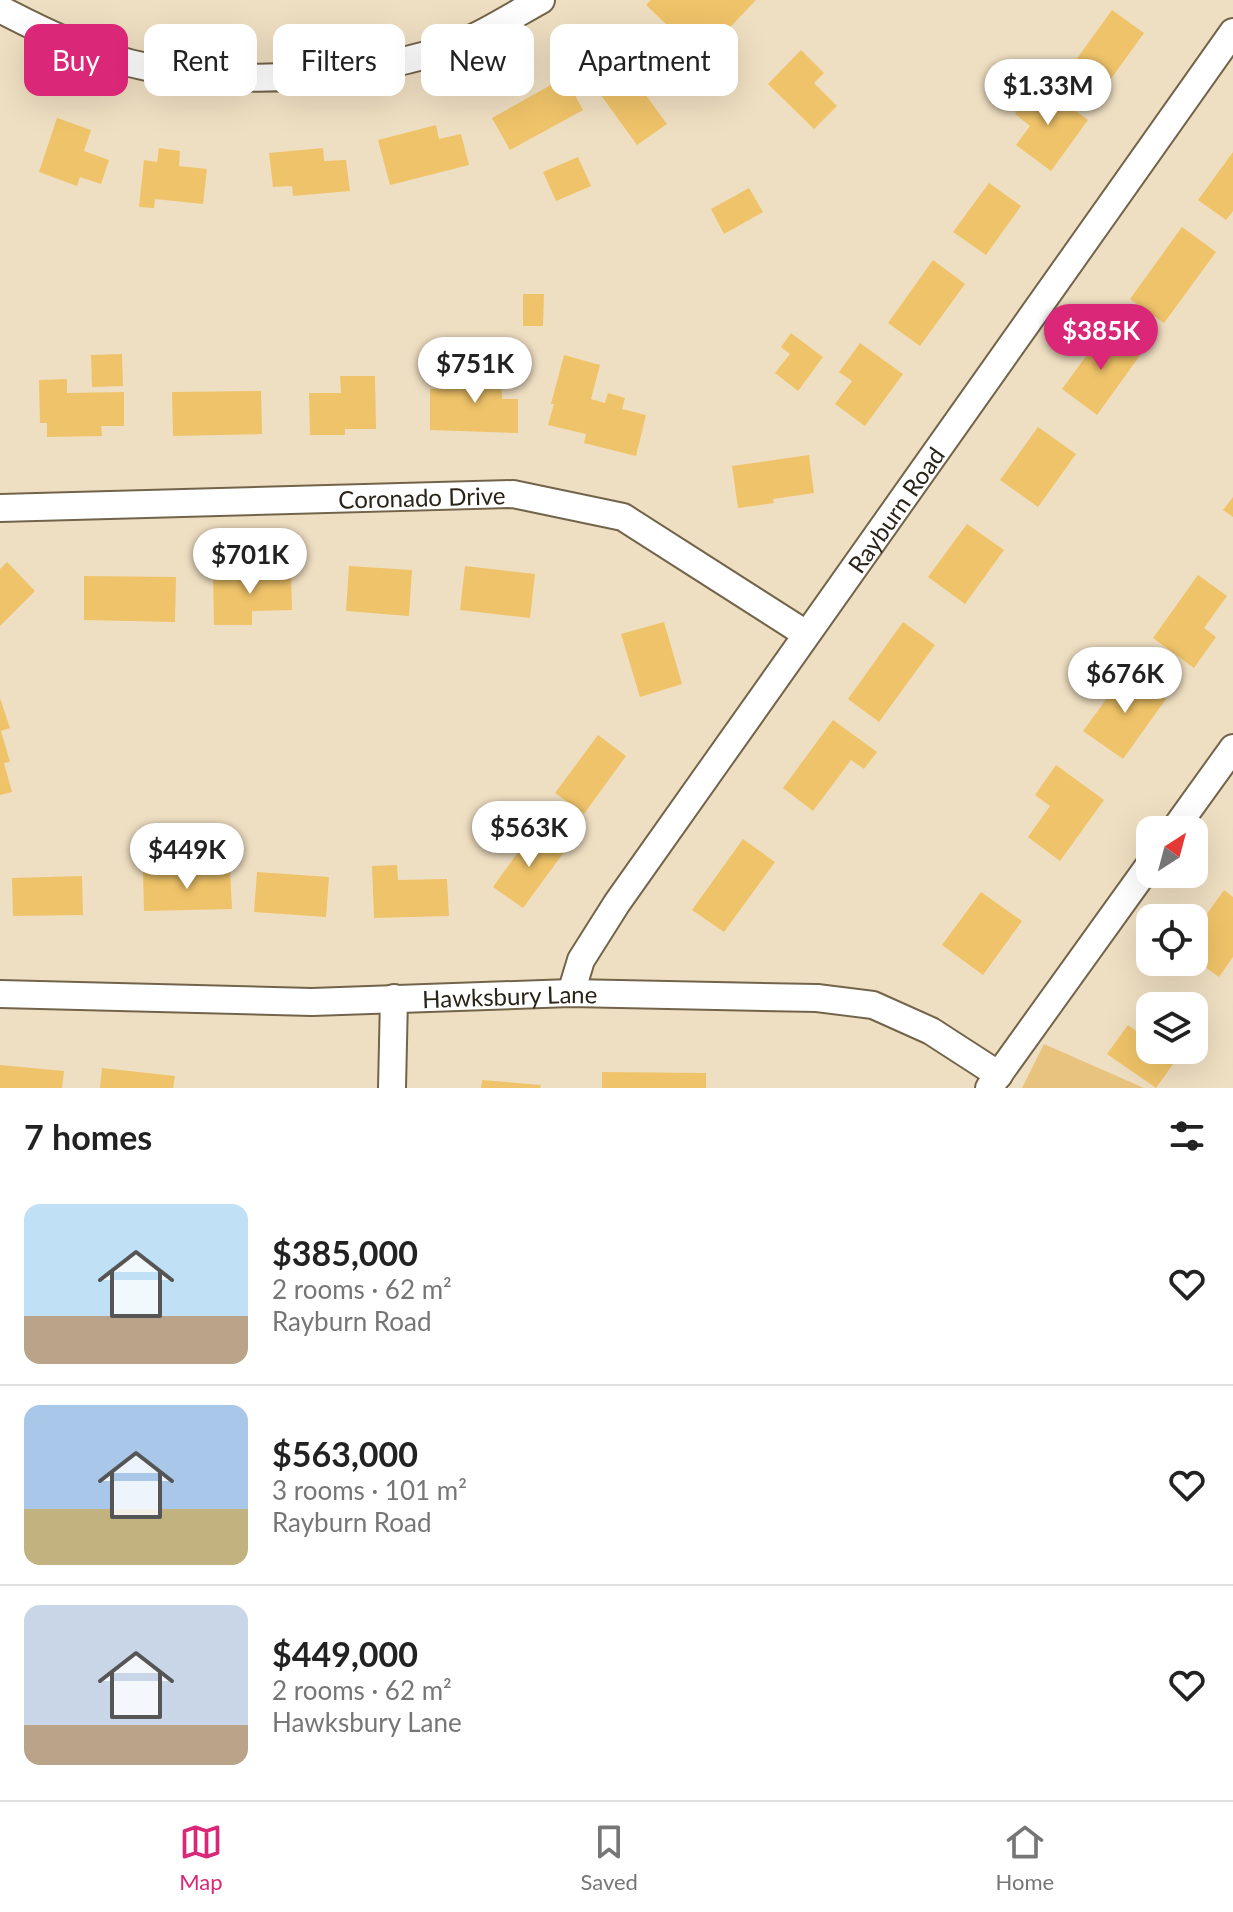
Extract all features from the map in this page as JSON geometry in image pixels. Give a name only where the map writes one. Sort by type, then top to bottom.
[{"type":"street","points":[[0,9],[87,49],[145,67],[200,75],[260,78],[381,66],[446,49],[541,0]]},
{"type":"street","name":"Rayburn Road","points":[[571,993],[581,960],[617,903],[1233,32]]},
{"type":"street","name":"Coronado Drive","points":[[0,508],[513,494],[623,517],[806,634]]},
{"type":"street","points":[[1184,816],[1233,748]]},
{"type":"street","points":[[994,1082],[1136,884]]},
{"type":"street","name":"Hawksbury Lane","points":[[0,994],[312,1002],[571,993],[817,998],[873,1005],[931,1031],[994,1082]]},
{"type":"street","points":[[392,1088],[394,998]]},
{"type":"shaded area","points":[[1044,1044],[1144,1088],[1022,1088]]},
{"type":"building","points":[[651,0],[756,0],[733,24],[666,24],[646,5]]},
{"type":"building","points":[[1112,10],[1144,33],[1105,87],[1073,64]]},
{"type":"building","points":[[801,50],[824,73],[814,83],[837,106],[814,129],[768,84]]},
{"type":"building","points":[[1037,83],[1088,120],[1051,171],[1016,145],[1030,126],[1015,114]]},
{"type":"building","points":[[550,85],[550,96],[575,96],[583,110],[510,150],[492,118]]},
{"type":"building","points":[[602,96],[646,96],[667,124],[637,145]]},
{"type":"building","points":[[57,118],[91,130],[84,151],[109,160],[101,184],[80,177],[77,186],[39,172]]},
{"type":"building","points":[[436,125],[439,139],[461,134],[469,165],[390,185],[378,140]]},
{"type":"building","points":[[159,148],[180,151],[179,166],[207,169],[203,204],[155,199],[154,208],[139,207],[144,160],[157,162]]},
{"type":"building","points":[[323,148],[324,161],[346,160],[350,191],[293,196],[292,186],[273,187],[269,153]]},
{"type":"building","points":[[1233,152],[1233,211],[1226,220],[1198,200]]},
{"type":"building","points":[[578,157],[591,186],[556,201],[543,172]]},
{"type":"building","points":[[989,183],[1021,206],[986,255],[953,232]]},
{"type":"building","points":[[749,188],[763,212],[724,234],[711,209]]},
{"type":"building","points":[[1182,227],[1216,252],[1164,323],[1130,299]]},
{"type":"building","points":[[933,260],[965,284],[920,346],[888,323]]},
{"type":"building","points":[[523,294],[544,294],[543,326],[523,326]]},
{"type":"building","points":[[1106,329],[1141,354],[1097,415],[1062,389]]},
{"type":"building","points":[[791,333],[823,357],[798,391],[775,373],[790,354],[781,347]]},
{"type":"building","points":[[860,343],[903,374],[865,426],[835,404],[852,381],[839,372]]},
{"type":"building","points":[[122,354],[123,386],[92,387],[91,355]]},
{"type":"building","points":[[564,355],[600,365],[591,399],[605,403],[608,393],[625,398],[622,409],[646,415],[636,456],[584,443],[586,434],[548,425]]},
{"type":"building","points":[[464,368],[500,368],[502,399],[518,399],[518,433],[430,430],[430,389],[464,389]]},
{"type":"building","points":[[340,376],[375,376],[376,429],[345,429],[345,435],[310,435],[309,393],[341,393]]},
{"type":"building","points":[[67,379],[67,393],[124,392],[124,426],[101,426],[102,436],[47,437],[47,423],[40,423],[39,380]]},
{"type":"building","points":[[261,391],[262,434],[173,436],[172,392]]},
{"type":"building","points":[[1038,427],[1076,454],[1038,507],[1000,480]]},
{"type":"building","points":[[809,455],[814,493],[738,508],[732,466]]},
{"type":"building","points":[[1233,497],[1233,517],[1223,510]]},
{"type":"building","points":[[967,524],[1004,550],[965,604],[928,577]]},
{"type":"building","points":[[7,562],[35,591],[0,626],[0,569]]},
{"type":"building","points":[[349,566],[412,570],[409,616],[346,611]]},
{"type":"building","points":[[465,566],[535,574],[530,618],[460,610]]},
{"type":"building","points":[[291,573],[292,610],[252,611],[252,625],[214,625],[213,575]]},
{"type":"building","points":[[1198,575],[1227,596],[1204,628],[1216,637],[1194,668],[1153,638]]},
{"type":"building","points":[[84,576],[176,577],[175,622],[84,620]]},
{"type":"building","points":[[664,622],[682,684],[640,697],[621,634]]},
{"type":"building","points":[[903,622],[935,645],[879,722],[848,699]]},
{"type":"building","points":[[1127,671],[1166,699],[1123,759],[1083,731]]},
{"type":"building","points":[[0,698],[10,728],[1,731],[10,762],[4,763],[12,792],[0,795]]},
{"type":"building","points":[[833,720],[877,752],[864,769],[851,760],[813,811],[783,788]]},
{"type":"building","points":[[598,735],[626,756],[584,814],[555,793]]},
{"type":"building","points":[[1056,765],[1104,800],[1060,861],[1028,837],[1050,806],[1035,795]]},
{"type":"building","points":[[534,830],[564,852],[523,908],[493,887]]},
{"type":"building","points":[[743,839],[775,862],[724,932],[692,910]]},
{"type":"building","points":[[397,865],[398,880],[447,879],[449,916],[374,918],[372,866]]},
{"type":"building","points":[[230,870],[232,909],[144,911],[143,872]]},
{"type":"building","points":[[257,872],[329,877],[326,917],[254,912]]},
{"type":"building","points":[[82,876],[83,915],[13,916],[12,878]]},
{"type":"building","points":[[1224,890],[1233,897],[1233,957],[1219,977],[1208,969],[1208,912]]},
{"type":"building","points":[[981,892],[1022,921],[983,975],[942,945]]},
{"type":"building","points":[[1128,1025],[1136,1031],[1136,1064],[1173,1064],[1156,1088],[1107,1054]]},
{"type":"building","points":[[0,1065],[64,1071],[62,1088],[0,1088]]},
{"type":"building","points":[[102,1068],[175,1076],[173,1088],[100,1088]]},
{"type":"building","points":[[602,1072],[706,1073],[706,1088],[602,1088]]},
{"type":"building","points":[[482,1080],[541,1085],[540,1088],[481,1088]]}]
